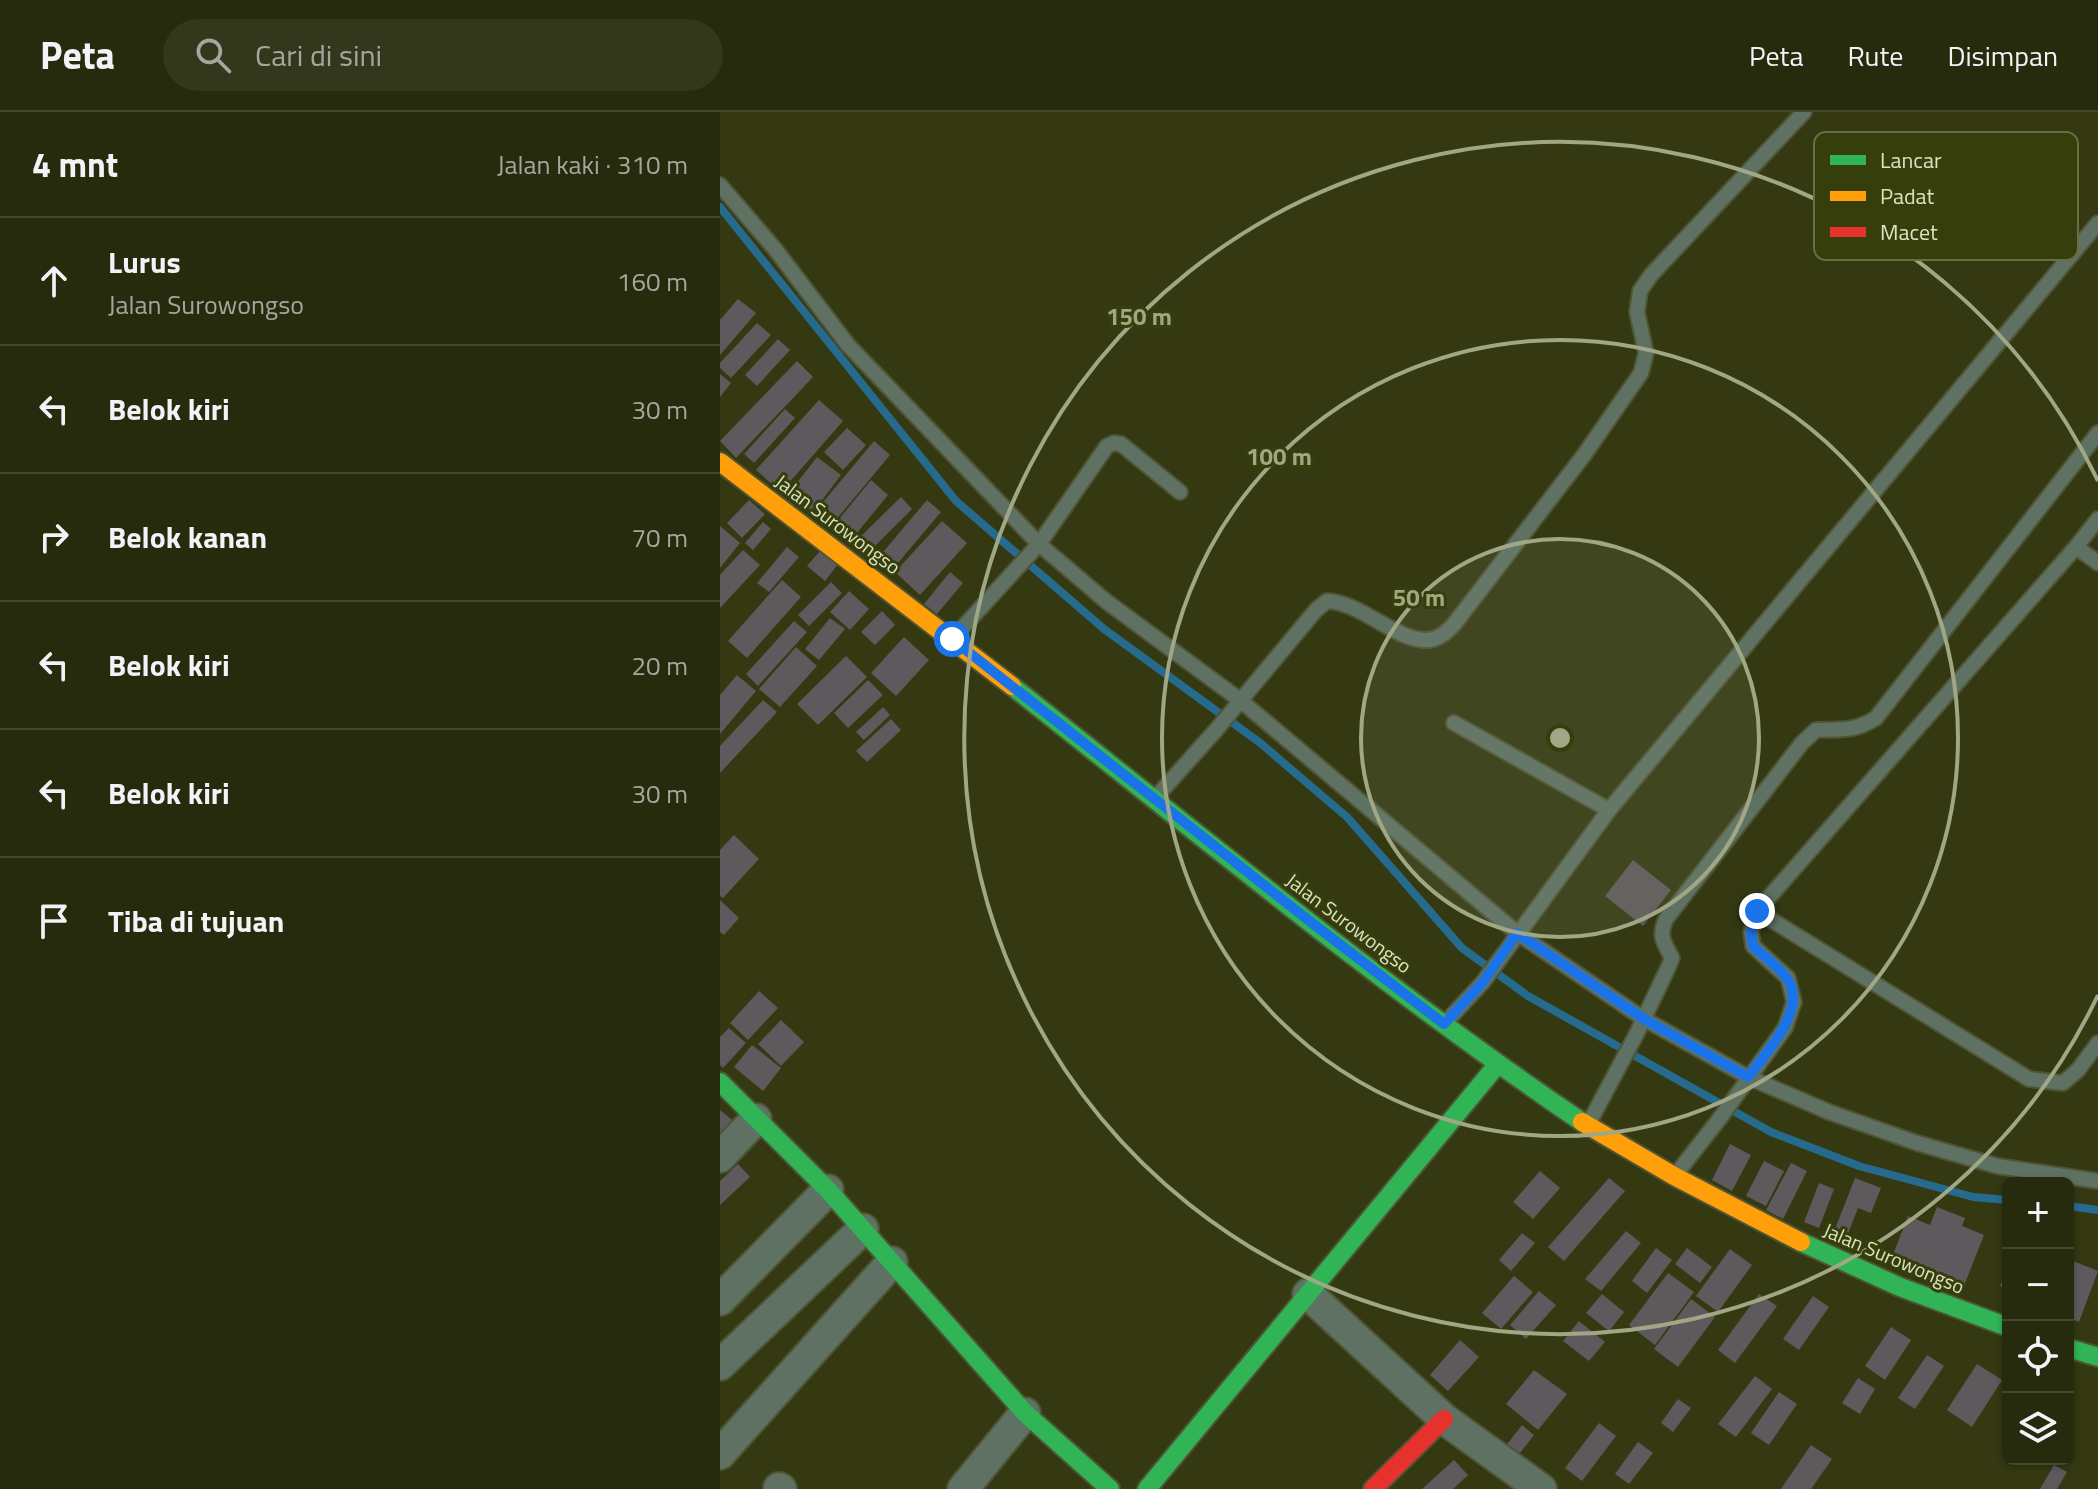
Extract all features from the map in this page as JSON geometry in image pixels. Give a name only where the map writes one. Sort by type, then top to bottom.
[{"type":"street","name":"Jalan Surowongso","points":[[720,462],[952,639],[1497,1065],[1587,1126],[1779,1232],[1900,1287],[2002,1325]]},
{"type":"street","points":[[1147,1489],[1497,1065]]},
{"type":"street","points":[[720,1082],[828,1190],[1025,1413],[1110,1489]]},
{"type":"street","points":[[720,1157],[756,1119]]},
{"type":"street","points":[[720,1300],[828,1190]]},
{"type":"street","points":[[720,1365],[863,1229]]},
{"type":"street","points":[[720,1454],[892,1262]]},
{"type":"street","points":[[1308,1294],[1444,1419],[1524,1485]]},
{"type":"street","points":[[2074,1350],[2098,1357]]},
{"type":"street","points":[[963,1489],[1025,1413]]},
{"type":"street","points":[[1373,1489],[1444,1419]]},
{"type":"lane","points":[[1154,799],[1327,601],[1342,602],[1409,636],[1430,640],[1444,634],[1455,623],[1584,455],[1641,373],[1646,353],[1637,312],[1640,291],[1651,275],[1804,112]]},
{"type":"lane","points":[[720,185],[775,249],[848,345],[1034,549],[1107,602],[1517,933],[1744,1083],[1917,1143],[1997,1166],[2098,1181]]},
{"type":"lane","points":[[2078,247],[2098,223]]},
{"type":"lane","points":[[1444,1024],[1483,982],[1609,810],[2067,260]]},
{"type":"lane","points":[[1587,1126],[1636,1035],[1672,958],[1662,940],[1666,919],[1802,743],[1816,730],[1850,730],[1876,718],[2098,433]]},
{"type":"lane","points":[[952,639],[1034,549],[1107,446],[1121,444],[1180,492]]},
{"type":"lane","points":[[1674,1176],[1785,1028],[1794,1002],[1788,978],[1753,946],[1751,932],[1757,911],[2098,519]]},
{"type":"lane","points":[[2076,547],[2098,563]]},
{"type":"lane","points":[[1454,723],[1609,810]]},
{"type":"lane","points":[[1757,911],[2029,1079],[2063,1083],[2078,1070],[2098,1043]]},
{"type":"building","points":[[738,299],[756,313],[720,355],[720,320]]},
{"type":"building","points":[[757,323],[771,335],[731,378],[720,368],[720,363]]},
{"type":"building","points":[[778,339],[790,350],[757,386],[745,375]]},
{"type":"building","points":[[797,361],[813,377],[736,458],[720,441]]},
{"type":"building","points":[[720,374],[731,383],[720,397]]},
{"type":"building","points":[[819,400],[843,421],[781,492],[756,470]]},
{"type":"building","points":[[785,409],[795,418],[754,463],[744,454]]},
{"type":"building","points":[[847,428],[866,445],[843,470],[824,452]]},
{"type":"building","points":[[874,441],[890,455],[830,527],[814,513]]},
{"type":"building","points":[[817,457],[841,475],[813,512],[789,493]]},
{"type":"building","points":[[871,480],[888,495],[852,539],[835,524]]},
{"type":"building","points":[[901,497],[912,509],[870,551],[858,539]]},
{"type":"building","points":[[749,500],[765,514],[742,538],[727,523]]},
{"type":"building","points":[[927,500],[941,512],[892,570],[878,558]]},
{"type":"building","points":[[942,521],[967,543],[920,595],[895,572]]},
{"type":"building","points":[[763,522],[771,529],[753,550],[745,543]]},
{"type":"building","points":[[720,526],[740,543],[720,568]]},
{"type":"building","points":[[787,547],[799,557],[769,592],[757,583]]},
{"type":"building","points":[[743,550],[760,565],[720,608],[720,575]]},
{"type":"building","points":[[821,550],[838,564],[825,581],[807,566]]},
{"type":"building","points":[[950,572],[963,583],[937,614],[924,604]]},
{"type":"building","points":[[782,580],[801,597],[747,658],[728,641]]},
{"type":"building","points":[[831,582],[842,593],[809,626],[798,615]]},
{"type":"building","points":[[849,591],[869,609],[850,630],[830,612]]},
{"type":"building","points":[[882,611],[895,625],[875,645],[861,632]]},
{"type":"building","points":[[830,618],[845,629],[819,660],[805,649]]},
{"type":"building","points":[[794,621],[807,632],[758,686],[746,674]]},
{"type":"building","points":[[904,637],[929,660],[896,696],[871,673]]},
{"type":"building","points":[[796,647],[817,666],[780,707],[759,689]]},
{"type":"building","points":[[846,656],[867,677],[818,725],[797,704]]},
{"type":"building","points":[[737,675],[756,691],[720,734],[720,695]]},
{"type":"building","points":[[868,680],[883,695],[848,728],[834,713]]},
{"type":"building","points":[[763,700],[777,712],[720,773],[720,746]]},
{"type":"building","points":[[883,707],[890,715],[864,740],[856,732]]},
{"type":"building","points":[[891,719],[901,730],[867,762],[856,751]]},
{"type":"building","points":[[734,835],[759,859],[723,898],[720,896],[720,850]]},
{"type":"building","points":[[1633,860],[1671,890],[1643,926],[1605,896]]},
{"type":"building","points":[[720,900],[739,918],[724,935],[720,932]]},
{"type":"building","points":[[759,991],[778,1008],[748,1040],[730,1023]]},
{"type":"building","points":[[781,1020],[804,1042],[781,1066],[758,1044]]},
{"type":"building","points":[[729,1028],[746,1043],[723,1068],[720,1065],[720,1037]]},
{"type":"building","points":[[752,1045],[781,1068],[763,1091],[734,1067]]},
{"type":"building","points":[[720,1110],[742,1128],[720,1153]]},
{"type":"building","points":[[1730,1144],[1751,1155],[1732,1191],[1712,1180]]},
{"type":"building","points":[[1764,1161],[1784,1171],[1766,1206],[1746,1196]]},
{"type":"building","points":[[1791,1163],[1807,1171],[1783,1219],[1766,1210]]},
{"type":"building","points":[[738,1164],[750,1177],[720,1205],[720,1181]]},
{"type":"building","points":[[1540,1171],[1560,1188],[1533,1219],[1513,1202]]},
{"type":"building","points":[[1609,1178],[1625,1191],[1564,1261],[1548,1247]]},
{"type":"building","points":[[1855,1178],[1881,1188],[1871,1213],[1858,1208],[1846,1239],[1833,1234]]},
{"type":"building","points":[[1819,1183],[1834,1189],[1819,1228],[1804,1222]]},
{"type":"building","points":[[1937,1207],[1965,1218],[1962,1226],[1984,1235],[1960,1296],[1912,1270],[1913,1265],[1892,1257],[1908,1216],[1930,1225]]},
{"type":"building","points":[[1626,1231],[1641,1243],[1601,1291],[1585,1279]]},
{"type":"building","points":[[1522,1233],[1535,1243],[1511,1271],[1499,1260]]},
{"type":"building","points":[[1656,1248],[1672,1260],[1647,1293],[1632,1281]]},
{"type":"building","points":[[1687,1248],[1712,1267],[1700,1283],[1675,1264]]},
{"type":"building","points":[[1730,1249],[1752,1265],[1718,1312],[1696,1296]]},
{"type":"building","points":[[2074,1261],[2098,1271],[2079,1322],[2074,1320]]},
{"type":"building","points":[[1668,1273],[1694,1292],[1655,1345],[1629,1325]]},
{"type":"building","points":[[1514,1276],[1533,1292],[1501,1329],[1482,1313]]},
{"type":"building","points":[[1539,1291],[1556,1305],[1526,1339],[1510,1325]]},
{"type":"building","points":[[1602,1294],[1624,1312],[1609,1331],[1586,1313]]},
{"type":"building","points":[[1759,1294],[1777,1306],[1735,1363],[1718,1350]]},
{"type":"building","points":[[1813,1296],[1829,1307],[1799,1350],[1783,1339]]},
{"type":"building","points":[[1691,1299],[1715,1317],[1678,1367],[1654,1349]]},
{"type":"building","points":[[1579,1321],[1605,1342],[1589,1361],[1563,1341]]},
{"type":"building","points":[[1891,1327],[1911,1340],[1885,1380],[1865,1366]]},
{"type":"building","points":[[1460,1340],[1479,1357],[1448,1391],[1430,1375]]},
{"type":"building","points":[[1927,1355],[1944,1366],[1915,1409],[1898,1398]]},
{"type":"building","points":[[1977,1364],[2002,1380],[1972,1427],[1947,1410]]},
{"type":"building","points":[[1534,1370],[1567,1394],[1538,1430],[1506,1404]]},
{"type":"building","points":[[1755,1376],[1772,1389],[1736,1437],[1718,1424]]},
{"type":"building","points":[[1858,1378],[1875,1389],[1860,1414],[1842,1403]]},
{"type":"building","points":[[1779,1392],[1797,1404],[1769,1445],[1751,1433]]},
{"type":"building","points":[[1678,1399],[1691,1408],[1673,1432],[1661,1423]]},
{"type":"building","points":[[1599,1423],[1616,1436],[1582,1481],[1565,1468]]},
{"type":"building","points":[[1522,1425],[1534,1435],[1517,1457],[1505,1447]]},
{"type":"building","points":[[1638,1442],[1653,1453],[1629,1484],[1615,1474]]},
{"type":"building","points":[[1811,1445],[1832,1459],[1811,1489],[1781,1489]]},
{"type":"building","points":[[1454,1460],[1468,1475],[1453,1489],[1422,1489]]},
{"type":"building","points":[[2054,1465],[2067,1472],[2057,1489],[2040,1489]]},
{"type":"waterway","points":[[720,207],[956,501],[1104,629],[1259,742],[1347,817],[1462,948],[1528,996],[1771,1132],[1859,1166],[1973,1197],[2002,1199]]},
{"type":"waterway","points":[[2074,1207],[2098,1210]]},
{"type":"traffic: fast","points":[[1012,686],[1364,964],[1582,1122]]},
{"type":"traffic: fast","points":[[1147,1489],[1497,1065]]},
{"type":"traffic: fast","points":[[720,1082],[828,1190],[1025,1413],[1110,1489]]},
{"type":"traffic: fast","points":[[1801,1242],[1900,1287],[2002,1325]]},
{"type":"traffic: fast","points":[[2074,1350],[2098,1357]]},
{"type":"traffic: slow","points":[[720,462],[1012,686]]},
{"type":"traffic: slow","points":[[1582,1122],[1674,1176],[1801,1242]]},
{"type":"traffic: jam","points":[[1373,1489],[1444,1419]]},
{"type":"route","points":[[952,639],[1444,1024],[1483,982],[1517,933],[1644,1019],[1748,1077],[1785,1028],[1794,1002],[1788,978],[1753,946],[1751,932],[1757,911]]}]
